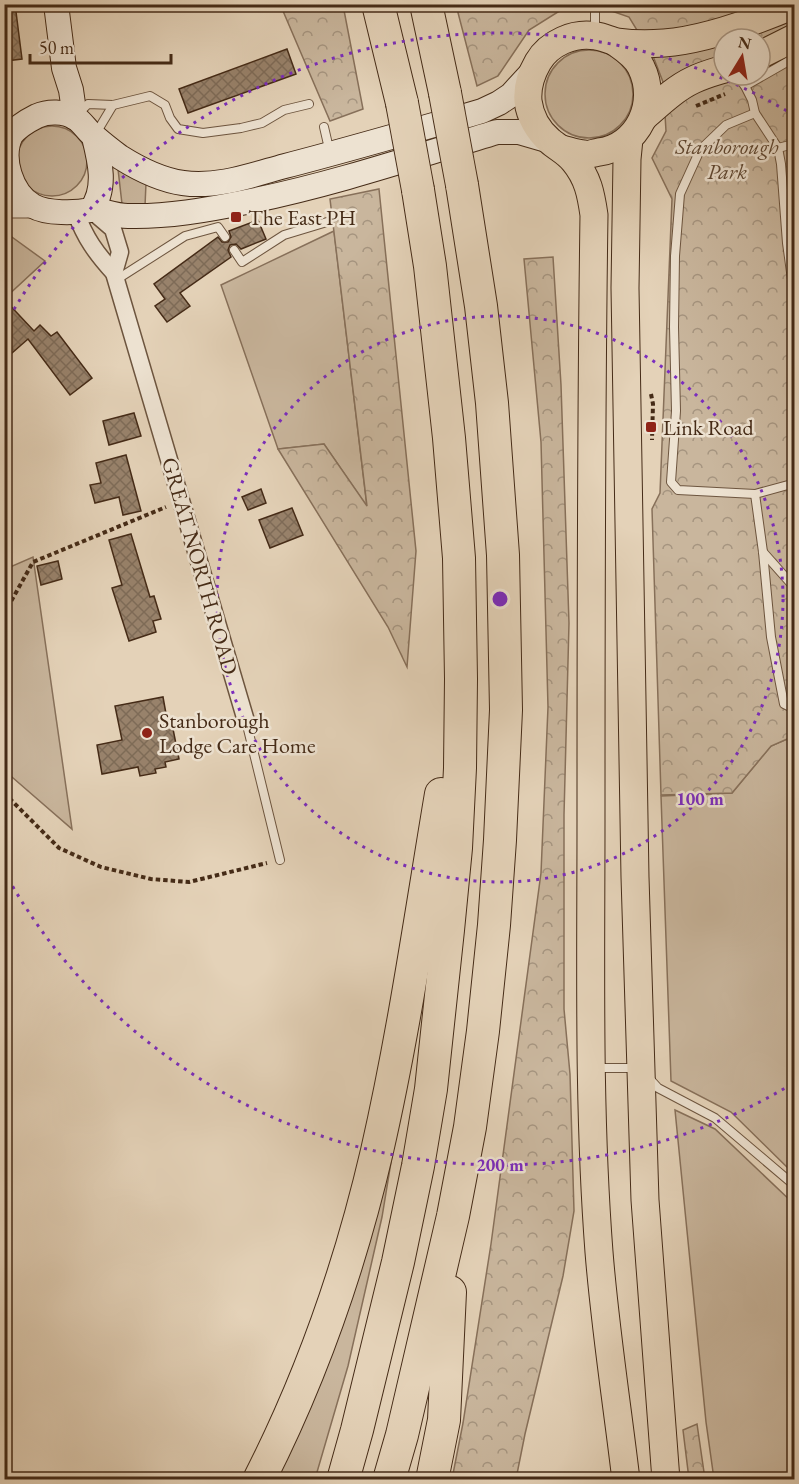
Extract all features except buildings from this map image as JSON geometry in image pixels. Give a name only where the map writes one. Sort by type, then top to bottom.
[{"type":"highway","points":[[343,1479],[398,1262],[431,1089],[456,848],[460,768],[459,558],[449,438],[430,266],[418,190],[402,103],[378,4]]},
{"type":"highway","points":[[389,1479],[404,1425],[453,1216],[470,1127],[494,925],[506,710],[503,555],[492,403],[481,306],[462,185],[426,4]]},
{"type":"highway","points":[[259,1479],[317,1350],[357,1226],[377,1151],[402,1030],[461,679]]},
{"type":"highway","points":[[432,1479],[444,1420],[453,1216]]},
{"type":"main road","points":[[56,4],[64,68],[71,90],[75,118]]},
{"type":"main road","points":[[24,117],[53,112],[75,118],[94,137],[120,157],[150,173],[181,183],[220,183],[482,111],[512,95],[551,47],[565,39],[579,36],[605,38],[633,44],[664,43],[700,37],[783,10]]},
{"type":"main road","points":[[605,38],[633,55],[645,78],[648,97],[627,159],[625,288],[634,865],[645,1200],[666,1479]]},
{"type":"main road","points":[[775,54],[795,38]]},
{"type":"main road","points":[[64,68],[11,136],[5,162],[11,184],[34,207],[56,212],[86,211],[125,216],[185,212],[275,196],[338,180],[497,132],[519,132],[585,154],[609,151],[673,92],[694,79],[712,73]]},
{"type":"main road","points":[[533,71],[528,101],[532,116],[540,130],[574,160],[586,179],[591,192],[594,215],[591,475],[593,1137],[599,1253],[626,1479]]},
{"type":"main road","points":[[86,211],[96,201],[101,184],[101,164],[94,137]]},
{"type":"street","points":[[4,207],[34,207]]},
{"type":"street","name":"GREAT NORTH ROAD","points":[[115,277],[120,252],[113,229],[86,211],[83,232],[115,277],[246,721]]},
{"type":"lane","points":[[595,4],[605,38]]},
{"type":"lane","points":[[746,87],[755,113],[778,148],[787,243],[795,294]]},
{"type":"lane","points":[[75,118],[88,104],[113,105],[150,96],[165,105],[178,129],[203,133],[262,123],[284,110],[309,104]]},
{"type":"lane","points":[[94,137],[113,105]]},
{"type":"lane","points":[[755,113],[726,125],[700,150],[680,194],[675,256],[676,411],[671,482],[678,490],[755,494],[795,484]]},
{"type":"lane","points":[[324,127],[330,154]]},
{"type":"lane","points":[[778,148],[795,144]]},
{"type":"lane","points":[[234,250],[242,262],[284,235],[327,222]]},
{"type":"lane","points":[[115,277],[185,236],[218,227],[225,237]]},
{"type":"lane","points":[[755,494],[771,637],[784,704],[795,709]]},
{"type":"lane","points":[[763,552],[795,586]]},
{"type":"lane","name":"GREAT NORTH ROAD","points":[[246,721],[280,860]]},
{"type":"lane","points":[[592,1068],[641,1068],[658,1088],[715,1118],[795,1185]]},
{"type":"path","points":[[4,614],[33,561],[180,501]]},
{"type":"path","points":[[4,793],[59,848],[101,867],[141,877],[189,882],[280,860]]},
{"type":"green space","points":[[285,5],[343,5],[363,109],[330,121],[283,11]]},
{"type":"green space","points":[[456,5],[586,5],[561,10],[529,30],[498,76],[477,86]]},
{"type":"green space","name":"Stanborough Park","points":[[586,5],[794,5],[794,736],[771,746],[732,793],[661,795],[652,509],[660,493],[672,199],[652,158],[666,131],[663,82],[653,56],[629,17]]},
{"type":"green space","points":[[589,50],[606,54],[620,63],[629,77],[633,94],[629,111],[620,125],[606,134],[589,138],[572,134],[558,125],[549,111],[545,94],[549,77],[558,63],[572,54]]},
{"type":"green space","points":[[52,126],[71,132],[81,142],[87,161],[81,180],[71,190],[52,196],[33,190],[23,180],[17,161],[23,142],[33,132]]},
{"type":"green space","points":[[118,169],[146,183],[145,206],[122,204]]},
{"type":"green space","points":[[379,189],[416,551],[407,667],[388,627],[278,449],[324,444],[367,506],[330,199]]},
{"type":"green space","points":[[334,231],[367,507],[324,444],[278,449],[221,285]]},
{"type":"green space","points":[[5,232],[45,261],[5,298]]},
{"type":"green space","points":[[553,257],[561,385],[569,623],[564,815],[564,1009],[570,1074],[574,1211],[563,1276],[516,1479],[452,1479],[491,1244],[541,873],[548,707],[541,442],[524,259]]},
{"type":"green space","points":[[5,550],[8,568],[33,557],[72,829],[5,771]]},
{"type":"green space","points":[[794,736],[794,1174],[731,1112],[671,1081],[661,796],[732,793],[771,746]]},
{"type":"green space","points":[[405,1077],[382,1217],[348,1366],[315,1479],[271,1480]]},
{"type":"green space","points":[[675,1110],[715,1129],[794,1204],[794,1479],[714,1479],[706,1422]]},
{"type":"green space","points":[[697,1424],[705,1479],[689,1479],[683,1430]]},
{"type":"place","name":"The East PH","points":[[236,217]]},
{"type":"place","name":"Link Road","points":[[651,427]]},
{"type":"place","name":"Stanborough Lodge Care Home","points":[[147,733]]}]
